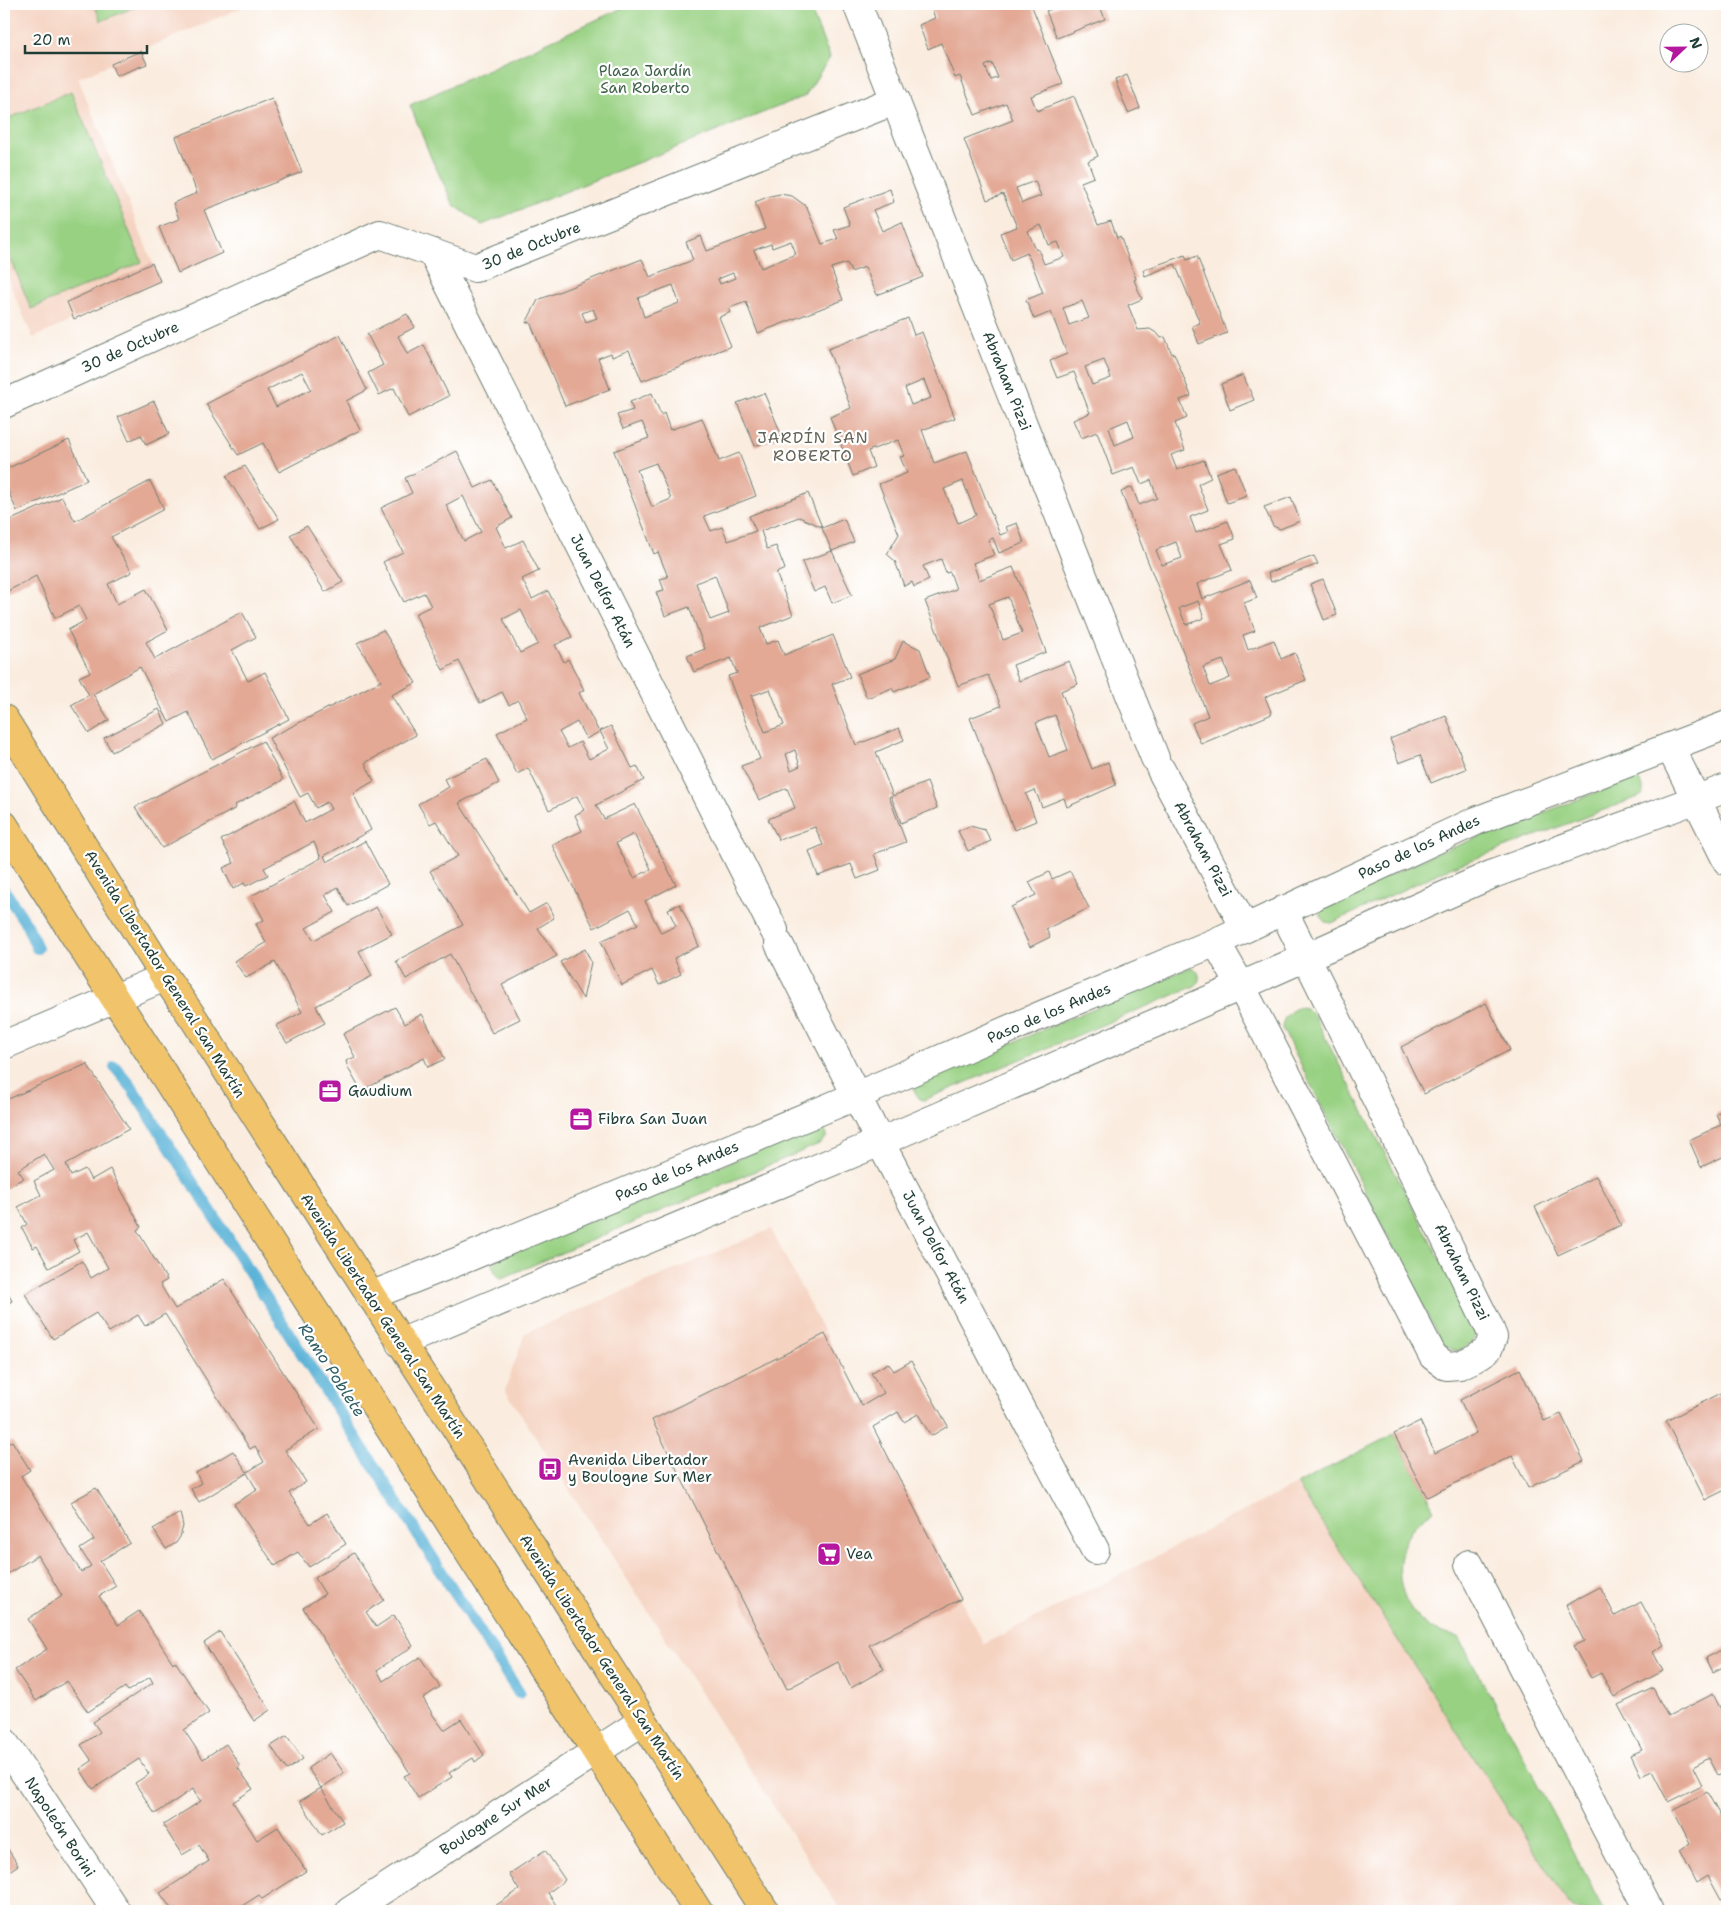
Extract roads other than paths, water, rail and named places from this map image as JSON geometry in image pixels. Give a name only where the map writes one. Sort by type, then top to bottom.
[{"type":"main road","name":"Avenida Libertador General San Martín","points":[[4,719],[165,976],[765,1911]]},
{"type":"main road","points":[[4,825],[595,1753],[698,1911]]},
{"type":"street","name":"Abraham Pizzi","points":[[858,4],[1158,764],[1245,928]]},
{"type":"street","name":"30 de Octubre","points":[[4,404],[380,234],[475,268],[896,100]]},
{"type":"street","name":"Juan Delfor Atán","points":[[433,253],[856,1096],[1095,1550]]},
{"type":"street","name":"Paso de los Andes","points":[[370,1296],[469,1257],[856,1096],[1216,942],[1476,821],[1727,725]]},
{"type":"street","points":[[1670,747],[1727,861]]},
{"type":"street","points":[[400,1343],[880,1142],[1241,986],[1493,874],[1727,788]]},
{"type":"street","name":"Abraham Pizzi","points":[[1216,942],[1241,986],[1433,1356],[1446,1366],[1460,1365],[1475,1358],[1488,1349],[1492,1337],[1489,1327],[1283,910]]},
{"type":"street","points":[[4,1045],[165,976]]},
{"type":"street","points":[[1469,1564],[1649,1911]]},
{"type":"street","name":"Boulogne Sur Mer","points":[[350,1911],[643,1721]]},
{"type":"street","name":"Napoleón Borini","points":[[4,1742],[116,1911]]},
{"type":"waterway","points":[[4,890],[27,925],[37,948]]},
{"type":"waterway","name":"Ramo Poblete","points":[[115,1067],[130,1085],[519,1693]]},
{"type":"place","name":"Gaudium","points":[[330,1091]]},
{"type":"place","name":"Fibra San Juan","points":[[581,1119]]},
{"type":"place","name":"Avenida Libertador y Boulogne Sur Mer","points":[[550,1469]]},
{"type":"place","name":"Vea","points":[[829,1554]]},
{"type":"district","name":"JARDÍN SAN ROBERTO","points":[[813,446]]},
{"type":"park label","name":"Plaza Jardín San Roberto","points":[[645,80]]}]
